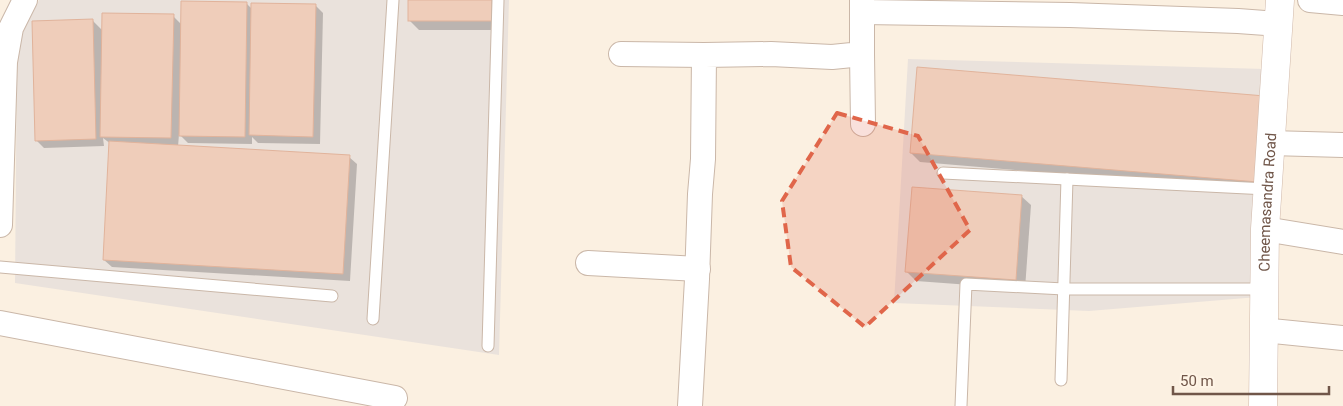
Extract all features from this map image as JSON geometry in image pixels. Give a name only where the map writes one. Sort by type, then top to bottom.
[{"type":"street","points":[[0,225],[5,62],[11,28],[25,0]]},
{"type":"street","points":[[1310,0],[1343,4]]},
{"type":"street","points":[[863,124],[862,6],[1238,21],[1279,12]]},
{"type":"street","name":"Cheemasandra Road","points":[[1263,406],[1265,229],[1279,12]]},
{"type":"street","points":[[621,54],[832,56],[862,54]]},
{"type":"street","points":[[690,406],[704,121],[704,55]]},
{"type":"street","points":[[1270,143],[1343,145]]},
{"type":"street","points":[[1265,229],[1343,242]]},
{"type":"street","points":[[588,263],[698,269]]},
{"type":"street","points":[[0,323],[395,398]]},
{"type":"street","points":[[1263,330],[1343,338]]},
{"type":"lane","points":[[373,319],[393,0]]},
{"type":"lane","points":[[488,346],[498,0]]},
{"type":"lane","points":[[943,173],[1268,190]]},
{"type":"lane","points":[[1061,380],[1067,179]]},
{"type":"lane","points":[[0,267],[332,296]]},
{"type":"lane","points":[[961,406],[966,284],[1064,289],[1264,289]]},
{"type":"highlighted area","points":[[837,113],[918,136],[970,230],[865,327],[791,267],[782,201]]},
{"type":"shaded area","points":[[39,0],[509,0],[499,355],[15,283],[17,42]]},
{"type":"shaded area","points":[[908,59],[1265,69],[1258,297],[1089,311],[894,303]]},
{"type":"building","points":[[408,0],[492,0],[492,21],[408,21]]},
{"type":"building","points":[[181,1],[247,2],[245,137],[179,136]]},
{"type":"building","points":[[251,3],[316,4],[313,137],[249,135]]},
{"type":"building","points":[[102,13],[174,14],[171,138],[100,137]]},
{"type":"building","points":[[93,19],[96,139],[35,141],[32,21]]},
{"type":"building","points":[[917,67],[1265,96],[1258,182],[910,153]]},
{"type":"building","points":[[109,141],[350,155],[343,274],[103,260]]},
{"type":"building","points":[[912,187],[1022,195],[1016,280],[905,272]]}]
